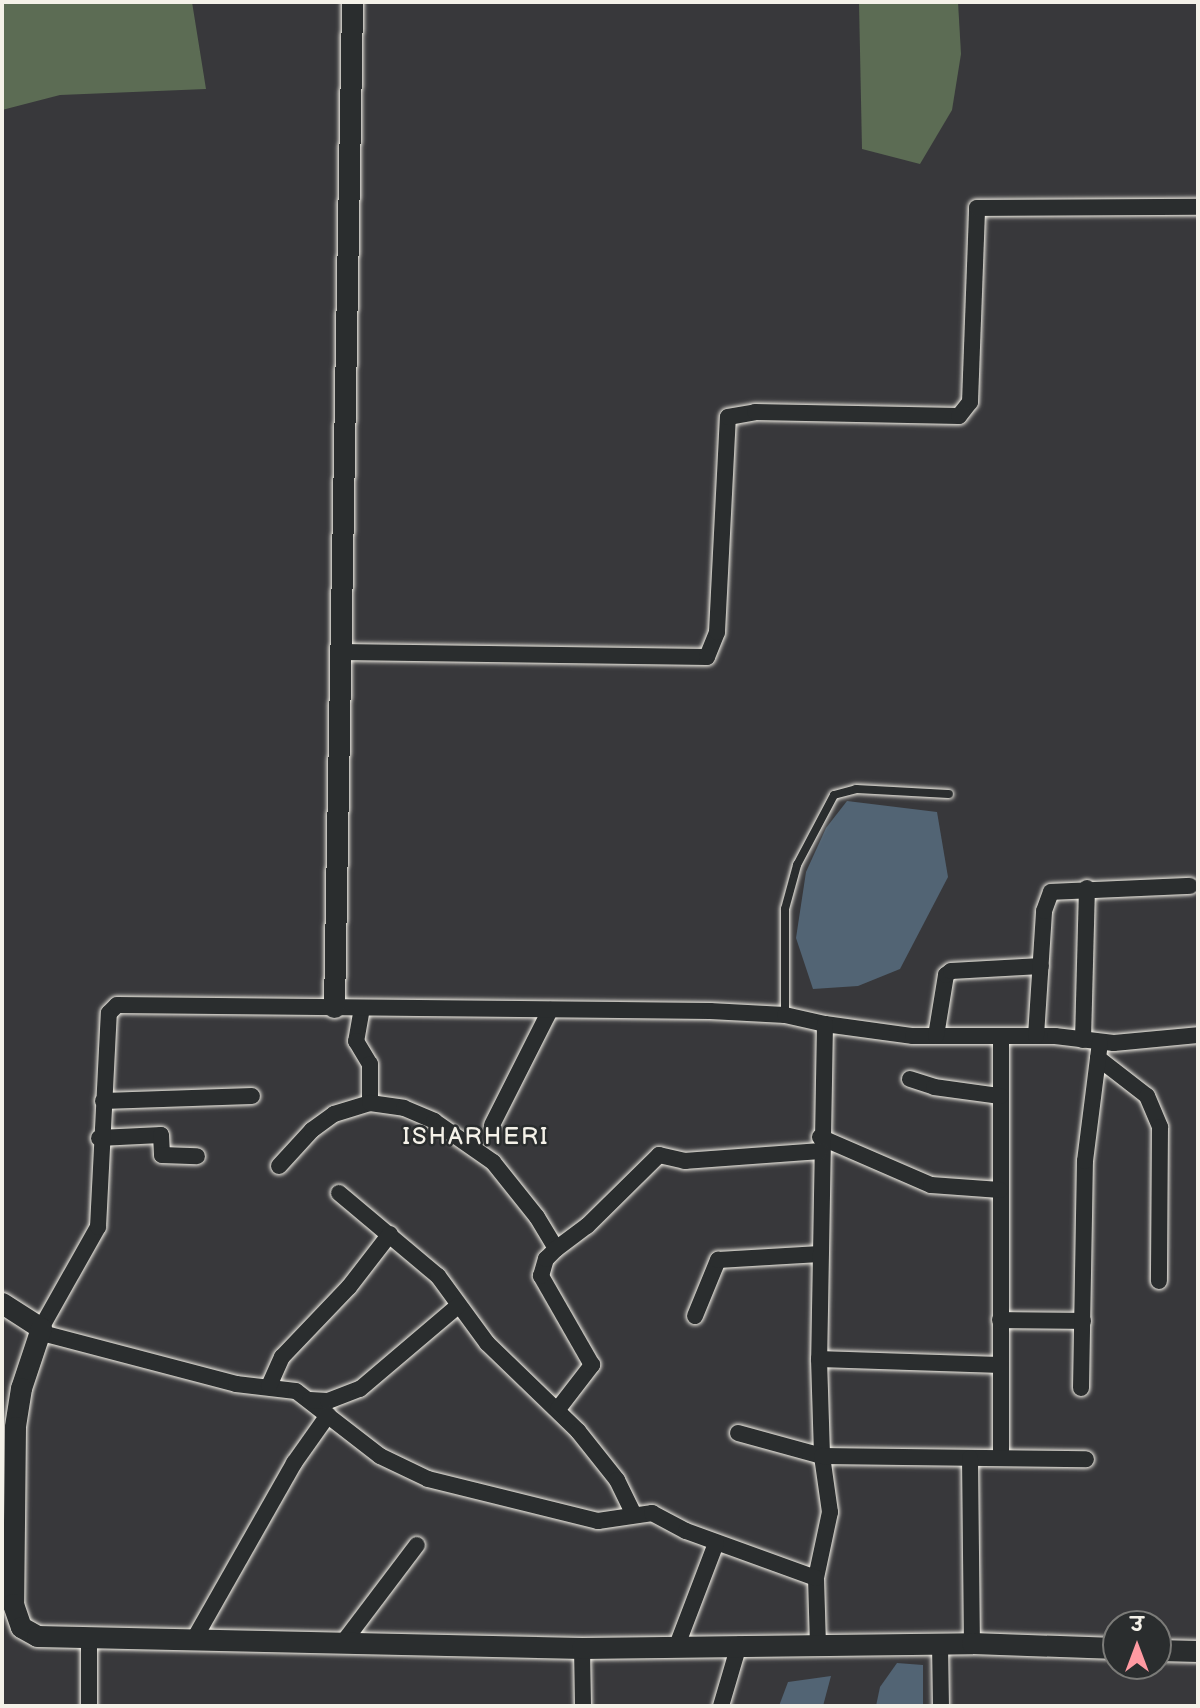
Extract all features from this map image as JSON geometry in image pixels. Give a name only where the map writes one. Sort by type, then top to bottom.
[{"type":"street","points":[[334,1007],[352,2]]},
{"type":"street","points":[[341,652],[707,657],[717,632],[728,417],[755,412],[959,416],[970,402],[976,208],[1198,207]]},
{"type":"street","points":[[1036,1036],[1046,898],[1051,892],[1087,888],[1190,886]]},
{"type":"street","points":[[1083,1040],[1087,888]]},
{"type":"street","points":[[936,1036],[946,975],[951,971],[1041,966]]},
{"type":"street","points":[[1102,1648],[971,1643],[582,1648],[37,1636],[20,1627],[8,1616],[16,1406],[41,1331],[98,1227],[99,1138],[109,1013],[117,1004],[785,1015],[825,1024],[936,1036],[1036,1036],[1083,1040],[1099,1050],[1147,1096],[1160,1127],[1159,1281]]},
{"type":"street","points":[[362,1008],[356,1041],[370,1064],[370,1103]]},
{"type":"street","points":[[492,1125],[550,1010]]},
{"type":"street","points":[[818,1644],[816,1578],[830,1512],[822,1456],[819,1359],[820,1144],[825,1024]]},
{"type":"street","points":[[1099,1050],[1198,1035]]},
{"type":"street","points":[[1001,1037],[1001,1458]]},
{"type":"street","points":[[1081,1388],[1085,1161],[1099,1050]]},
{"type":"street","points":[[910,1079],[934,1087],[1000,1096]]},
{"type":"street","points":[[103,1101],[252,1096]]},
{"type":"street","points":[[279,1166],[312,1130],[334,1114],[370,1103],[404,1108],[434,1121],[493,1162],[537,1217],[556,1249]]},
{"type":"street","points":[[99,1138],[161,1135],[162,1155],[197,1156]]},
{"type":"street","points":[[558,1409],[592,1365],[541,1276],[542,1267],[556,1249],[587,1226],[659,1155],[685,1160],[820,1144],[931,1185],[1000,1190]]},
{"type":"street","points":[[339,1193],[431,1268],[487,1343],[558,1409],[617,1480],[633,1513]]},
{"type":"street","points":[[269,1386],[282,1357],[349,1287],[390,1234]]},
{"type":"street","points":[[695,1317],[718,1260],[820,1254]]},
{"type":"street","points":[[2,1303],[41,1331],[209,1377],[296,1391],[380,1456],[428,1479],[598,1521],[622,1519],[633,1513],[652,1513],[716,1542],[816,1578]]},
{"type":"street","points":[[310,1400],[328,1401],[360,1389],[458,1306]]},
{"type":"street","points":[[1000,1320],[1083,1321]]},
{"type":"street","points":[[819,1359],[1000,1365]]},
{"type":"street","points":[[193,1641],[294,1463],[328,1415]]},
{"type":"street","points":[[738,1433],[822,1456],[1086,1459]]},
{"type":"street","points":[[970,1458],[971,1643]]},
{"type":"street","points":[[676,1648],[716,1542]]},
{"type":"street","points":[[342,1644],[417,1545]]},
{"type":"street","points":[[89,1638],[89,1706]]},
{"type":"street","points":[[940,1644],[941,1706]]},
{"type":"street","points":[[721,1706],[739,1646]]},
{"type":"street","points":[[582,1648],[583,1706]]},
{"type":"street","points":[[1172,1650],[1198,1651]]},
{"type":"lane","points":[[785,1015],[785,909],[797,865],[834,795],[856,789],[949,794]]},
{"type":"green space","points":[[2,2],[192,2],[206,89],[60,95],[2,110]]},
{"type":"green space","points":[[859,2],[958,2],[961,54],[952,110],[920,164],[862,149]]},
{"type":"water","points":[[847,801],[937,812],[948,877],[900,969],[858,986],[813,989],[796,938],[806,872],[826,828]]},
{"type":"water","points":[[897,1663],[923,1665],[923,1706],[876,1706],[880,1687]]},
{"type":"water","points":[[831,1676],[823,1706],[779,1706],[788,1682]]},
{"type":"district","name":"ISHARHERI","points":[[476,1137]]}]
